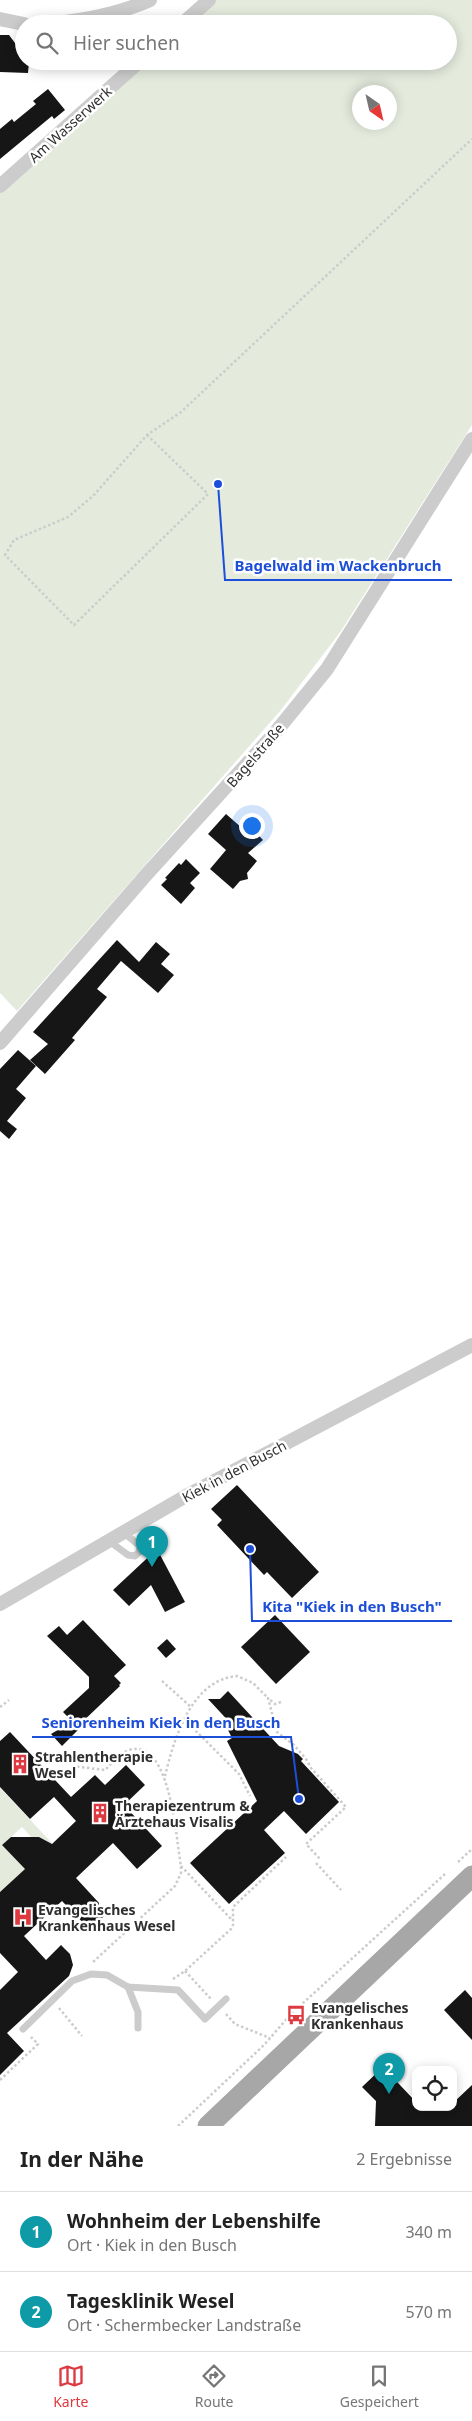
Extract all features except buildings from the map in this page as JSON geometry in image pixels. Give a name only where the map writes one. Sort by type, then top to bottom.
[{"type":"main road","points":[[208,2126],[465,1869]]},
{"type":"street","points":[[109,15],[123,12],[150,0]]},
{"type":"street","points":[[192,15],[209,0]]},
{"type":"street","points":[[0,19],[15,22]]},
{"type":"street","name":"Am Wasserwerk","points":[[0,186],[130,70]]},
{"type":"street","name":"Bagelstraße","points":[[0,1043],[146,875],[274,734],[327,670],[472,439]]},
{"type":"street","name":"Kiek in den Busch","points":[[0,1604],[186,1496],[472,1345]]},
{"type":"lane","points":[[108,1541],[128,1555],[135,1556],[140,1552],[140,1546],[123,1532]]},
{"type":"lane","points":[[22,2029],[72,1981],[91,1974],[107,1975],[128,1987],[178,1990],[205,2019],[226,1999]]},
{"type":"lane","points":[[128,1987],[138,2012],[138,2028]]},
{"type":"path","points":[[147,435],[208,494],[74,626],[5,555],[14,540],[68,516],[93,496],[147,435],[181,412],[472,139]]},
{"type":"path","points":[[164,1778],[171,1751],[191,1707],[196,1699],[208,1689],[227,1677],[236,1676],[253,1683],[275,1704],[281,1702]]},
{"type":"path","points":[[162,1681],[191,1707]]},
{"type":"path","points":[[268,1698],[277,1732],[294,1745],[311,1768],[346,1807],[306,1844],[320,1859]]},
{"type":"path","points":[[0,1707],[9,1700]]},
{"type":"path","points":[[185,1720],[239,1774],[250,1796]]},
{"type":"path","points":[[72,1766],[105,1770],[122,1754],[137,1749],[151,1755],[164,1778],[171,1801],[181,1866],[181,1873],[175,1886],[94,1961]]},
{"type":"path","points":[[465,1869],[472,1850]]},
{"type":"path","points":[[168,1981],[185,1971],[230,1930],[233,1921],[233,1907],[286,1857]]},
{"type":"path","points":[[316,1863],[341,1890]]},
{"type":"path","points":[[181,1866],[233,1921]]},
{"type":"path","points":[[178,2126],[264,2045],[291,2014],[451,1869]]},
{"type":"path","points":[[88,1966],[99,1965]]},
{"type":"path","points":[[71,2021],[82,2036]]},
{"type":"path","points":[[0,2080],[38,2044],[22,2029]]},
{"type":"shaded area","points":[[213,0],[472,0],[472,425],[341,631],[281,710],[17,1011],[0,993],[0,190],[134,70],[457,70],[457,15],[196,15]]},
{"type":"shaded area","points":[[0,1788],[52,1843],[50,1845],[39,1837],[34,1840],[22,1827],[2,1845],[25,1869],[0,1892]]},
{"type":"place","name":"Bagelwald im Wackenbruch","points":[[218,484]]},
{"type":"place","name":"Kita \"Kiek in den Busch\"","points":[[250,1549]]},
{"type":"place","name":"Wohnheim der Lebenshilfe","points":[[152,1567]]},
{"type":"place","name":"Strahlentherapie Wesel","points":[[20,1764]]},
{"type":"place","name":"Seniorenheim Kiek in den Busch","points":[[299,1799]]},
{"type":"place","name":"Therapiezentrum & Ärztehaus Visalis","points":[[100,1813]]},
{"type":"place","name":"Evangelisches Krankenhaus Wesel","points":[[23,1917]]},
{"type":"place","name":"Evangelisches Krankenhaus","points":[[296,2015]]},
{"type":"place","name":"Tagesklinik Wesel","points":[[389,2094]]}]
